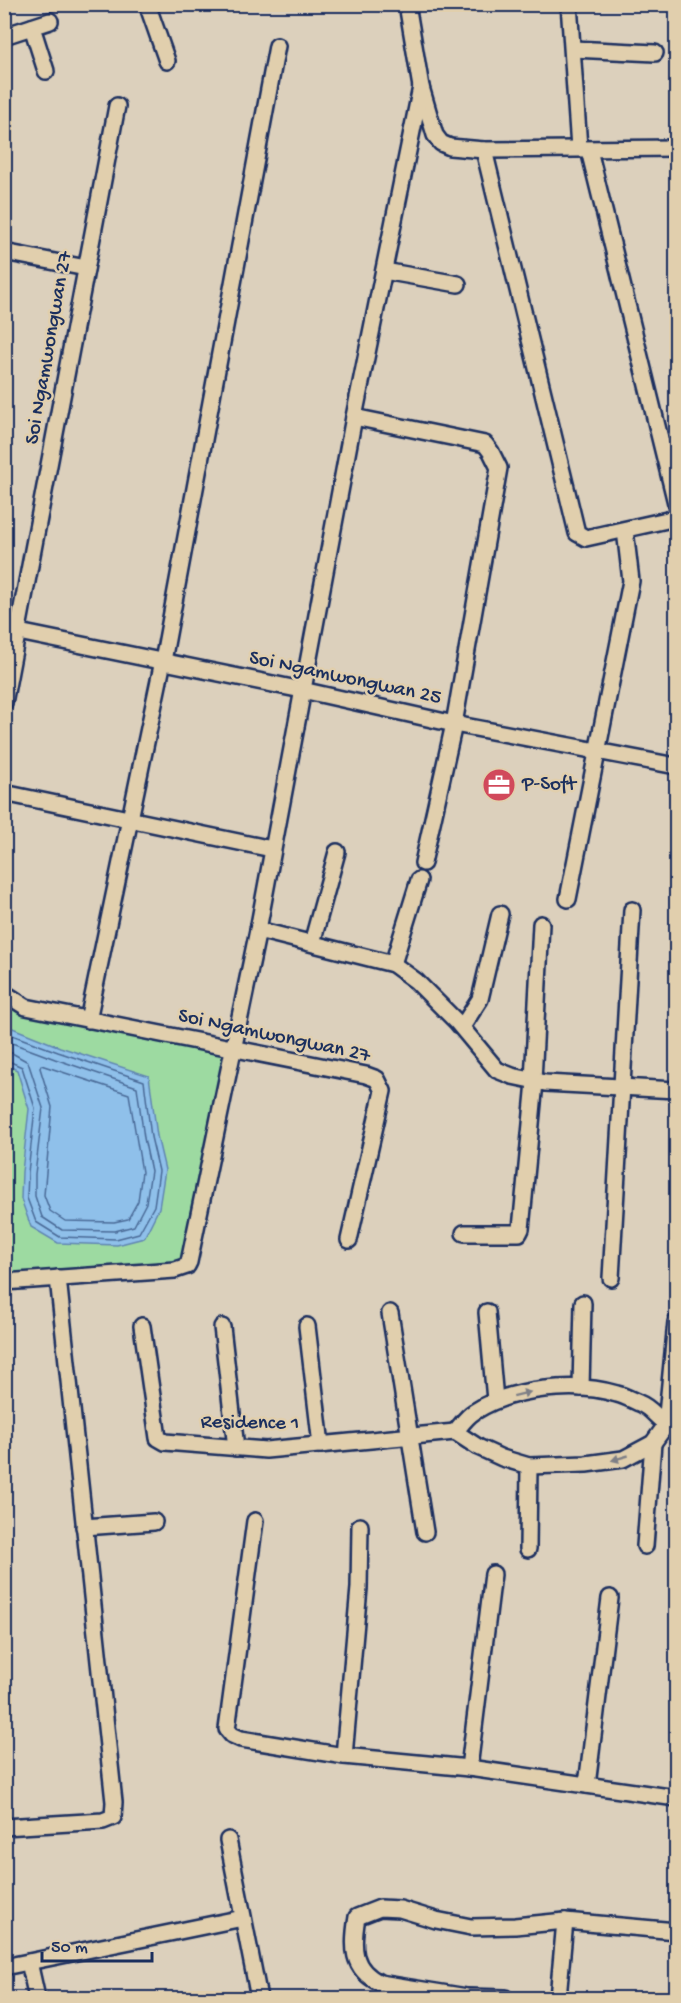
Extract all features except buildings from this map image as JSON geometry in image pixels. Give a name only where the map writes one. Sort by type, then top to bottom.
[{"type":"street","points":[[147,4],[167,61]]},
{"type":"street","points":[[407,4],[421,87],[435,135],[441,143],[450,147],[484,150],[676,148]]},
{"type":"street","points":[[569,4],[584,149],[676,503]]},
{"type":"street","points":[[4,36],[50,21]]},
{"type":"street","points":[[32,27],[46,71]]},
{"type":"street","points":[[88,1020],[163,661],[277,46]]},
{"type":"street","points":[[573,49],[655,53]]},
{"type":"street","points":[[4,1282],[175,1270],[187,1266],[190,1260],[258,930],[354,417],[421,87]]},
{"type":"street","name":"Soi Ngamwongwan 27","points":[[4,703],[12,631],[117,106]]},
{"type":"street","points":[[484,150],[577,533],[586,538],[676,518]]},
{"type":"street","points":[[4,252],[86,267]]},
{"type":"street","points":[[384,271],[458,284]]},
{"type":"street","points":[[354,417],[485,444],[499,468],[454,724],[423,863]]},
{"type":"street","points":[[568,899],[631,580],[625,531]]},
{"type":"street","name":"Soi Ngamwongwan 25","points":[[12,631],[302,690],[454,724],[676,766]]},
{"type":"street","points":[[4,793],[272,849]]},
{"type":"street","points":[[312,944],[337,852]]},
{"type":"street","points":[[393,964],[419,880]]},
{"type":"street","points":[[610,1278],[632,910]]},
{"type":"street","points":[[462,1027],[480,999],[500,914]]},
{"type":"street","points":[[464,1233],[510,1234],[519,1233],[521,1229],[534,1081],[541,924]]},
{"type":"street","points":[[258,930],[393,964],[416,981],[462,1027],[498,1070],[512,1076],[534,1081],[676,1090]]},
{"type":"street","name":"Soi Ngamwongwan 27","points":[[4,993],[26,1007],[377,1079],[382,1091],[349,1240]]},
{"type":"street","points":[[4,1827],[103,1821],[113,1817],[114,1802],[58,1278]]},
{"type":"street","points":[[581,1388],[583,1303]]},
{"type":"street","points":[[487,1312],[495,1401]]},
{"type":"street","points":[[390,1313],[425,1532]]},
{"type":"street","points":[[671,1426],[646,1406],[616,1394],[581,1388],[538,1390],[495,1401],[472,1412],[455,1432],[502,1458],[529,1466],[586,1464],[622,1458],[653,1443],[671,1426],[676,1322]]},
{"type":"street","name":"Residence 1","points":[[142,1326],[158,1438],[168,1443],[266,1450],[455,1432]]},
{"type":"street","points":[[307,1326],[321,1445]]},
{"type":"street","points":[[222,1327],[236,1448]]},
{"type":"street","points":[[645,1546],[653,1443]]},
{"type":"street","points":[[528,1549],[529,1466]]},
{"type":"street","points":[[255,1521],[227,1729],[232,1735],[241,1739],[344,1756],[469,1768],[676,1798]]},
{"type":"street","points":[[84,1527],[154,1522]]},
{"type":"street","points":[[344,1756],[358,1599],[360,1526]]},
{"type":"street","points":[[469,1768],[493,1574]]},
{"type":"street","points":[[587,1785],[610,1598]]},
{"type":"street","points":[[228,1840],[259,1998]]},
{"type":"street","points":[[505,1998],[467,1997],[380,1983],[369,1977],[361,1970],[354,1952],[357,1917],[380,1908],[400,1909],[436,1920],[471,1927],[515,1926],[565,1921],[676,1931]]},
{"type":"street","points":[[4,1967],[243,1918]]},
{"type":"street","points":[[558,1998],[565,1921]]},
{"type":"street","points":[[29,1962],[37,1998]]},
{"type":"green space","points":[[4,1002],[225,1053],[184,1265],[7,1277],[4,1268]]},
{"type":"water","points":[[5,1025],[60,1047],[149,1076],[157,1136],[165,1170],[159,1208],[144,1238],[117,1245],[58,1243],[31,1227],[21,1199],[29,1109],[17,1070],[5,1064]]},
{"type":"place","name":"P-Soft","points":[[499,785]]}]
